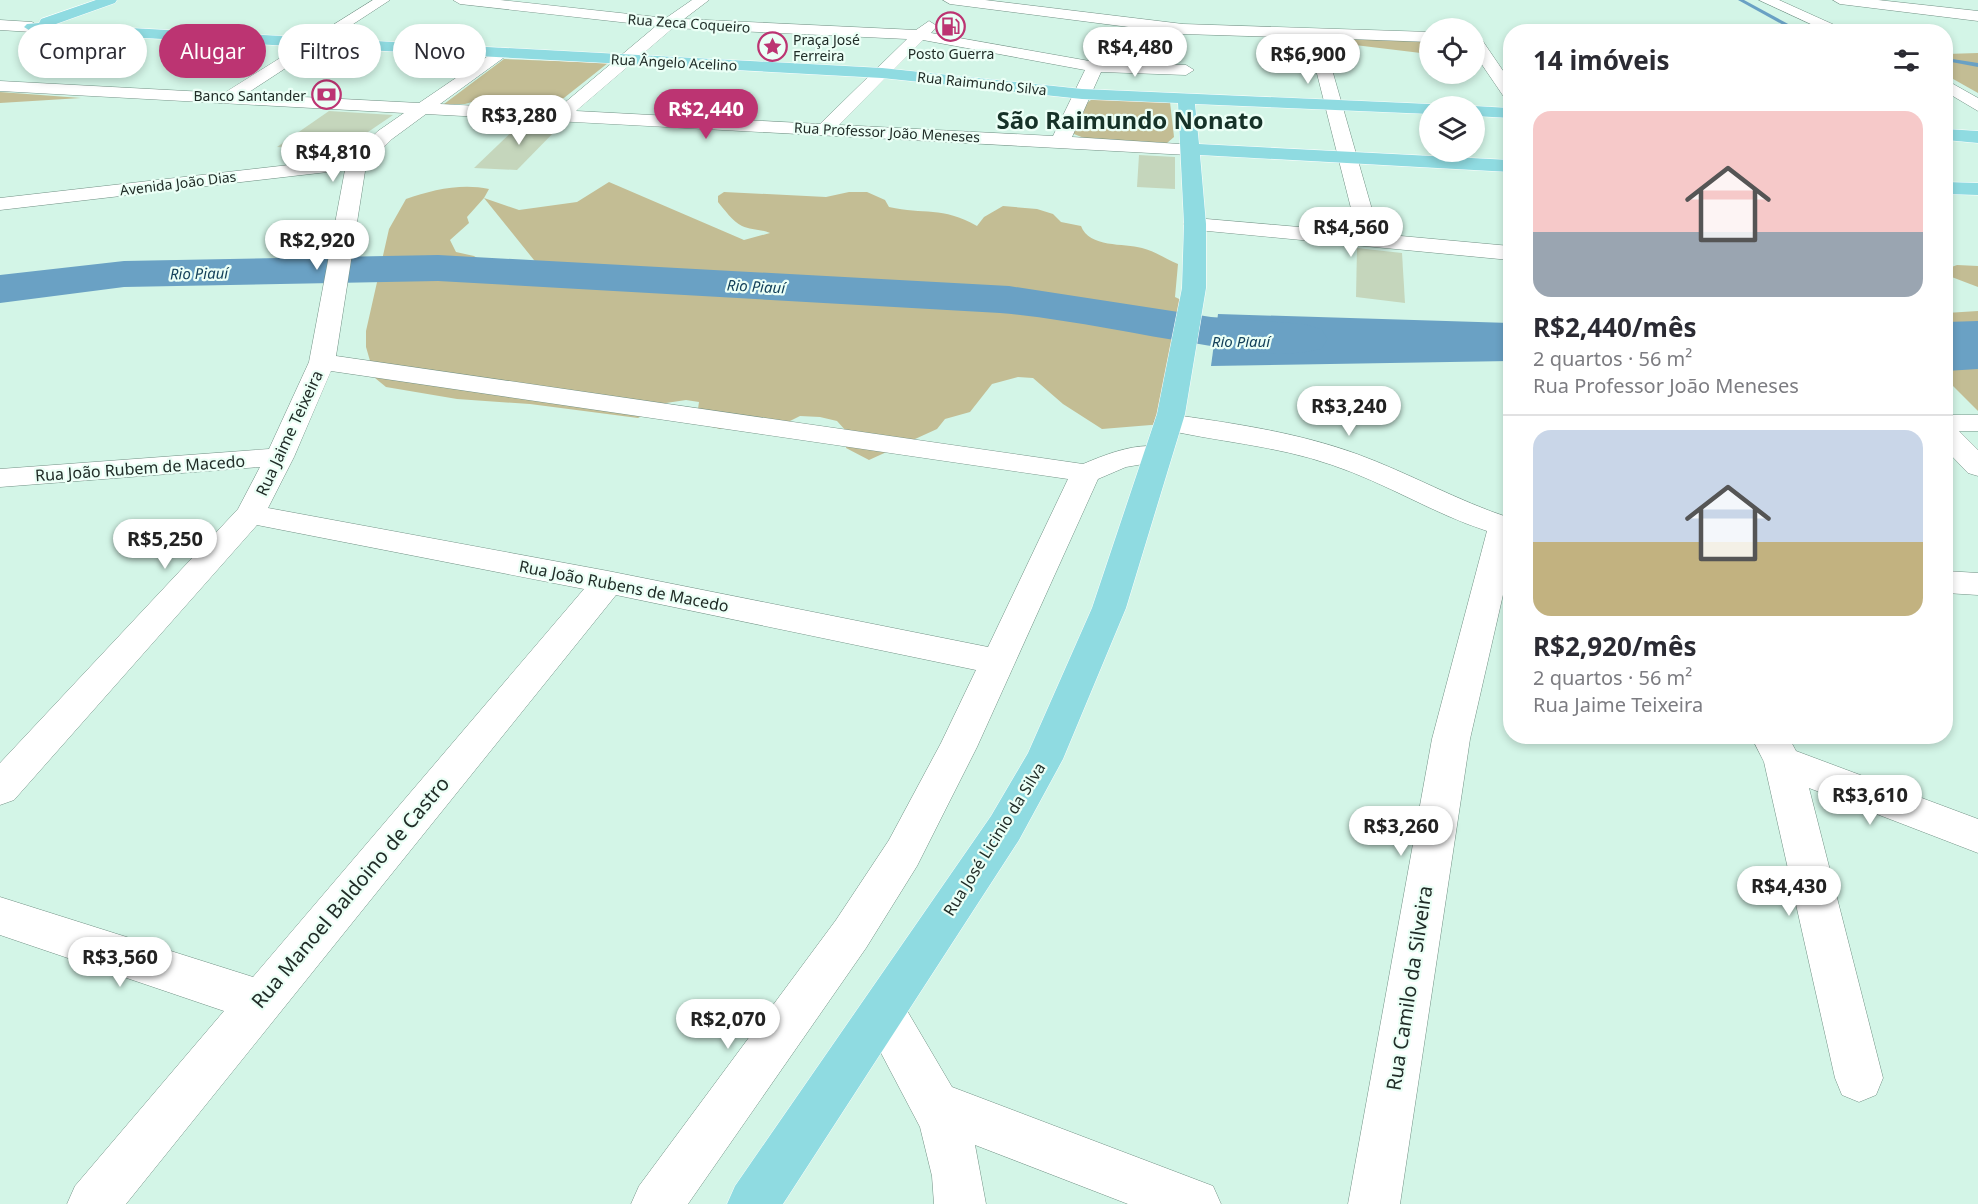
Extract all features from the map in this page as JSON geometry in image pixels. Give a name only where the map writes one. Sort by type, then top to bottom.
[{"type":"main road","points":[[41,24],[110,0]]},
{"type":"main road","name":"Rua Ângelo Acelino","points":[[147,34],[278,41]]},
{"type":"main road","name":"Rua Ângelo Acelino","points":[[381,47],[882,73]]},
{"type":"main road","name":"Rua Raimundo Silva","points":[[882,73],[1082,94],[1419,108]]},
{"type":"main road","name":"Rua José Licinio da Silva","points":[[753,1204],[1005,828],[1044,759],[1109,608],[1166,426],[1194,288],[1195,224],[1186,98]]},
{"type":"main road","points":[[1485,112],[1503,113]]},
{"type":"main road","points":[[1953,135],[1978,137]]},
{"type":"main road","points":[[1188,149],[1503,166]]},
{"type":"main road","points":[[1953,188],[1978,189]]},
{"type":"street","points":[[344,24],[383,0]]},
{"type":"street","name":"Rua Zeca Coqueiro","points":[[460,0],[669,23],[919,35],[1095,68],[1186,70]]},
{"type":"street","points":[[561,114],[669,23],[702,0]]},
{"type":"street","points":[[826,128],[954,0],[1183,29],[1315,39],[1419,37]]},
{"type":"street","points":[[1767,0],[1824,24]]},
{"type":"street","points":[[1840,0],[1978,16]]},
{"type":"street","points":[[1905,0],[1919,9]]},
{"type":"street","points":[[1182,10],[1186,98]]},
{"type":"street","name":"Rua Ângelo Acelino","points":[[0,25],[18,26]]},
{"type":"street","points":[[1315,39],[1373,51]]},
{"type":"street","points":[[1315,39],[1335,104],[1370,240]]},
{"type":"street","points":[[356,163],[385,135],[500,53]]},
{"type":"street","points":[[1485,65],[1503,66]]},
{"type":"street","points":[[227,98],[278,66]]},
{"type":"street","points":[[1485,67],[1503,86]]},
{"type":"street","points":[[1060,142],[1095,68]]},
{"type":"street","points":[[0,86],[156,94]]},
{"type":"street","points":[[1953,89],[1975,101]]},
{"type":"street","points":[[33,105],[156,94]]},
{"type":"street","name":"Rua Professor João Meneses","points":[[156,94],[1188,149]]},
{"type":"street","points":[[1953,98],[1975,101]]},
{"type":"street","name":"Avenida João Dias","points":[[0,204],[356,163]]},
{"type":"street","name":"Rua Jaime Teixeira","points":[[0,789],[250,514],[280,457],[324,351],[356,163]]},
{"type":"street","points":[[1195,224],[1503,252]]},
{"type":"street","points":[[324,351],[1086,473],[1120,459],[1166,426],[1242,433],[1301,446],[1366,467],[1503,525]]},
{"type":"street","points":[[1953,423],[1978,423]]},
{"type":"street","points":[[1953,441],[1978,467]]},
{"type":"street","name":"Rua João Rubem de Macedo","points":[[0,478],[280,457]]},
{"type":"street","points":[[657,1204],[851,934],[903,853],[998,662],[1086,473]]},
{"type":"street","name":"Rua João Rubens de Macedo","points":[[250,514],[608,582],[998,662]]},
{"type":"street","name":"Rua Camilo da Silveira","points":[[1374,1204],[1450,739],[1503,542]]},
{"type":"street","name":"Rua Manoel Baldoino de Castro","points":[[93,1204],[608,582]]},
{"type":"street","points":[[1953,582],[1978,584]]},
{"type":"street","points":[[1776,749],[1978,836]]},
{"type":"street","points":[[1776,749],[1859,1078]]},
{"type":"street","points":[[0,916],[259,1001]]},
{"type":"street","points":[[883,1013],[937,1107],[954,1154],[960,1204]]},
{"type":"street","points":[[937,1107],[1195,1204]]},
{"type":"shaded area","points":[[1329,37],[1419,41],[1419,53],[1330,42]]},
{"type":"shaded area","points":[[1978,53],[1978,93],[1953,79],[1953,54]]},
{"type":"shaded area","points":[[504,59],[608,63],[550,109],[536,108],[547,103],[482,99],[465,104],[444,104],[479,78],[486,78],[486,72]]},
{"type":"shaded area","points":[[0,92],[81,98],[0,103]]},
{"type":"shaded area","points":[[1094,98],[1170,102],[1174,137],[1167,143],[1084,138],[1074,134],[1073,130],[1088,102]]},
{"type":"shaded area","points":[[609,182],[744,240],[770,233],[735,222],[718,202],[718,196],[724,192],[826,197],[849,192],[867,192],[885,200],[889,207],[943,213],[977,226],[984,217],[1003,206],[1037,209],[1053,214],[1061,222],[1081,226],[1091,238],[1142,248],[1178,264],[1175,297],[1196,307],[1163,424],[1102,429],[1063,404],[1033,378],[1018,377],[992,384],[970,412],[945,419],[937,429],[869,460],[846,448],[847,432],[837,421],[820,417],[800,416],[784,424],[738,422],[720,429],[696,423],[699,402],[686,400],[666,403],[638,418],[530,404],[457,399],[386,387],[375,378],[366,347],[366,331],[389,229],[406,199],[436,190],[478,187],[489,189],[484,198],[519,210],[577,202]],"holes":[[[484,198],[538,265],[507,260],[480,270],[483,262],[474,256],[456,252],[450,240],[469,223],[467,217]]]},
{"type":"shaded area","points":[[1953,266],[1978,266],[1978,287],[1953,278]]},
{"type":"shaded area","points":[[1978,311],[1978,411],[1953,386],[1953,313]]},
{"type":"water","name":"Rio Piauí","points":[[1218,314],[1503,323],[1503,361],[1211,366]]},
{"type":"water","points":[[1978,321],[1978,369],[1953,371],[1953,322]]},
{"type":"building","points":[[329,111],[393,115],[340,151],[277,147]]},
{"type":"building","points":[[523,121],[562,124],[517,170],[474,168]]},
{"type":"building","points":[[1139,155],[1175,157],[1175,189],[1137,187]]},
{"type":"building","points":[[1357,248],[1402,253],[1405,303],[1356,297]]},
{"type":"waterway","points":[[1740,0],[1786,24]]},
{"type":"waterway","points":[[1953,61],[1978,65]]},
{"type":"waterway","name":"Rio Piauí","points":[[0,289],[124,274],[438,268],[1029,302],[1211,332],[1304,339]]},
{"type":"place","name":"Posto Guerra","points":[[951,26]]},
{"type":"place","name":"Praça José Ferreira","points":[[772,47]]},
{"type":"place","name":"Banco Santander","points":[[327,95]]},
{"type":"district","name":"São Raimundo Nonato","points":[[1130,119]]}]
